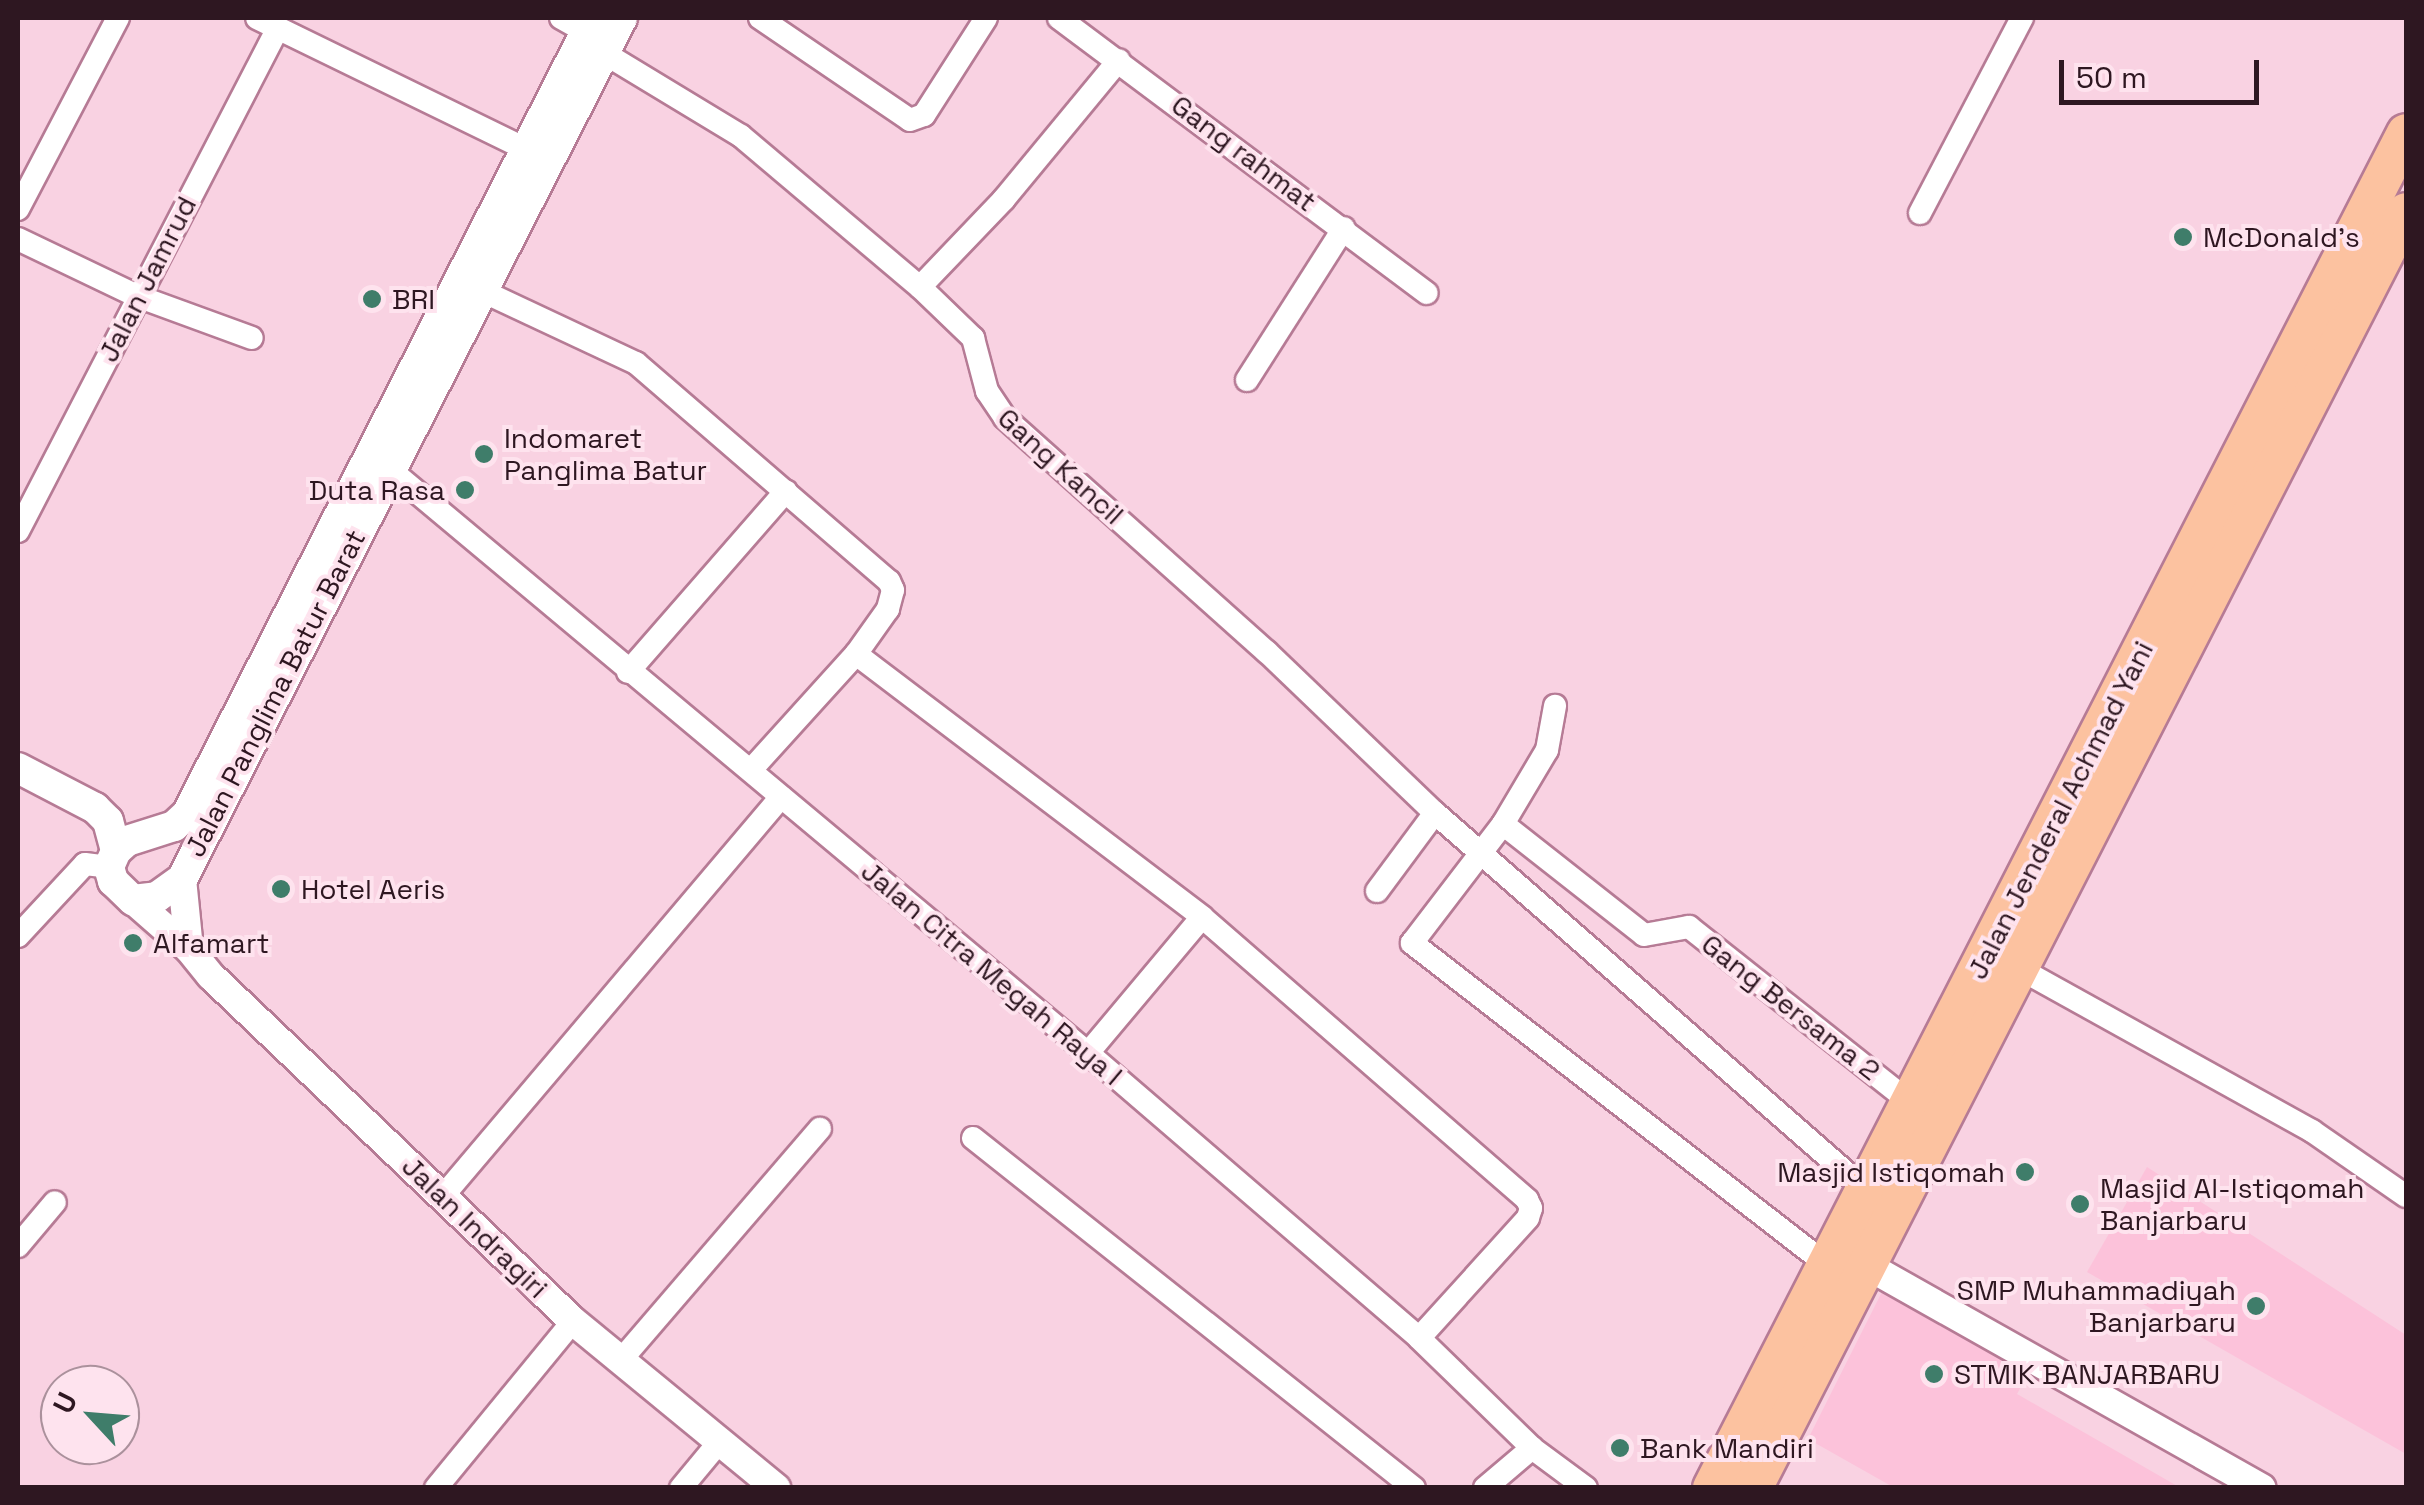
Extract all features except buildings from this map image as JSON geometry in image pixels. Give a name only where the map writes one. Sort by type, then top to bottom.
[{"type":"highway","name":"Jalan Jenderal Achmad Yani","points":[[1712,1488],[1910,1102],[2164,649],[2288,406],[2406,133]]},
{"type":"highway","name":"Jalan Jenderal Achmad Yani","points":[[2288,406],[2406,212]]},
{"type":"highway","name":"Jalan Jenderal Achmad Yani","points":[[1753,1488],[2020,969],[2164,649]]},
{"type":"main road","name":"Jalan Panglima Batur Barat","points":[[112,859],[127,841],[174,826],[187,814],[586,30],[622,18]]},
{"type":"main road","name":"Jalan Panglima Batur Barat","points":[[133,900],[157,897],[182,879],[480,290],[586,30]]},
{"type":"main road","points":[[18,768],[95,808],[108,821],[114,881],[133,900]]},
{"type":"street","points":[[18,209],[118,18]]},
{"type":"street","points":[[760,18],[910,120],[924,115],[986,18]]},
{"type":"street","name":"Gang rahmat","points":[[1059,18],[1426,293]]},
{"type":"street","points":[[1920,213],[2022,18]]},
{"type":"street","points":[[268,23],[524,148]]},
{"type":"street","name":"Jalan Jamrud","points":[[18,531],[137,296],[268,23]]},
{"type":"street","name":"Gang Kancil","points":[[586,30],[741,136],[920,287],[973,338],[987,391],[1005,418],[1267,652],[1434,813],[1865,1189]]},
{"type":"street","points":[[920,287],[1004,199],[1119,60]]},
{"type":"street","points":[[1247,380],[1344,228]]},
{"type":"street","points":[[18,239],[137,296],[252,338]]},
{"type":"street","points":[[480,290],[636,363],[889,581],[893,590],[888,609],[856,654],[751,770]]},
{"type":"street","name":"Jalan Citra Megah Raya I","points":[[388,468],[1088,1053],[1418,1338],[1532,1448],[1586,1488]]},
{"type":"street","points":[[628,672],[786,491]]},
{"type":"street","points":[[856,654],[1202,917],[1532,1208],[1528,1218],[1418,1338]]},
{"type":"street","points":[[1555,706],[1547,750],[1502,824],[1412,943],[1826,1264]]},
{"type":"street","points":[[443,1196],[781,797]]},
{"type":"street","points":[[1377,891],[1434,813]]},
{"type":"street","name":"Gang Bersama 2","points":[[1502,824],[1644,935],[1689,927],[1910,1102]]},
{"type":"street","points":[[18,936],[85,864],[112,859]]},
{"type":"street","points":[[182,879],[189,949]]},
{"type":"street","name":"Jalan Indragiri","points":[[133,900],[189,949],[224,990],[574,1321],[776,1488]]},
{"type":"street","points":[[1088,1053],[1202,917]]},
{"type":"street","points":[[2020,969],[2312,1131],[2406,1196]]},
{"type":"street","points":[[620,1360],[820,1129]]},
{"type":"street","points":[[973,1138],[1414,1488]]},
{"type":"street","points":[[18,1246],[56,1202]]},
{"type":"street","points":[[1866,1265],[2262,1488]]},
{"type":"street","points":[[436,1488],[574,1321]]},
{"type":"street","points":[[681,1488],[720,1441]]},
{"type":"street","points":[[1486,1488],[1532,1448]]},
{"type":"shaded area","name":"SMP Muhammadiyah Banjarbaru","points":[[2147,1167],[2406,1335],[2406,1454],[2087,1272]]},
{"type":"shaded area","name":"STMIK BANJARBARU","points":[[1893,1270],[2039,1354],[2017,1394],[2179,1487],[1893,1487],[1808,1439]]},
{"type":"place","name":"McDonald's","points":[[2183,237]]},
{"type":"place","name":"BRI","points":[[372,299]]},
{"type":"place","name":"Indomaret Panglima Batur","points":[[484,454]]},
{"type":"place","name":"Duta Rasa","points":[[465,490]]},
{"type":"place","name":"Hotel Aeris","points":[[281,889]]},
{"type":"place","name":"Alfamart","points":[[133,943]]},
{"type":"place","name":"Masjid Istiqomah","points":[[2025,1172]]},
{"type":"place","name":"Masjid Al-Istiqomah Banjarbaru","points":[[2080,1204]]},
{"type":"place","name":"SMP Muhammadiyah Banjarbaru","points":[[2256,1306]]},
{"type":"place","name":"STMIK BANJARBARU","points":[[1934,1374]]},
{"type":"place","name":"Bank Mandiri","points":[[1620,1448]]}]
